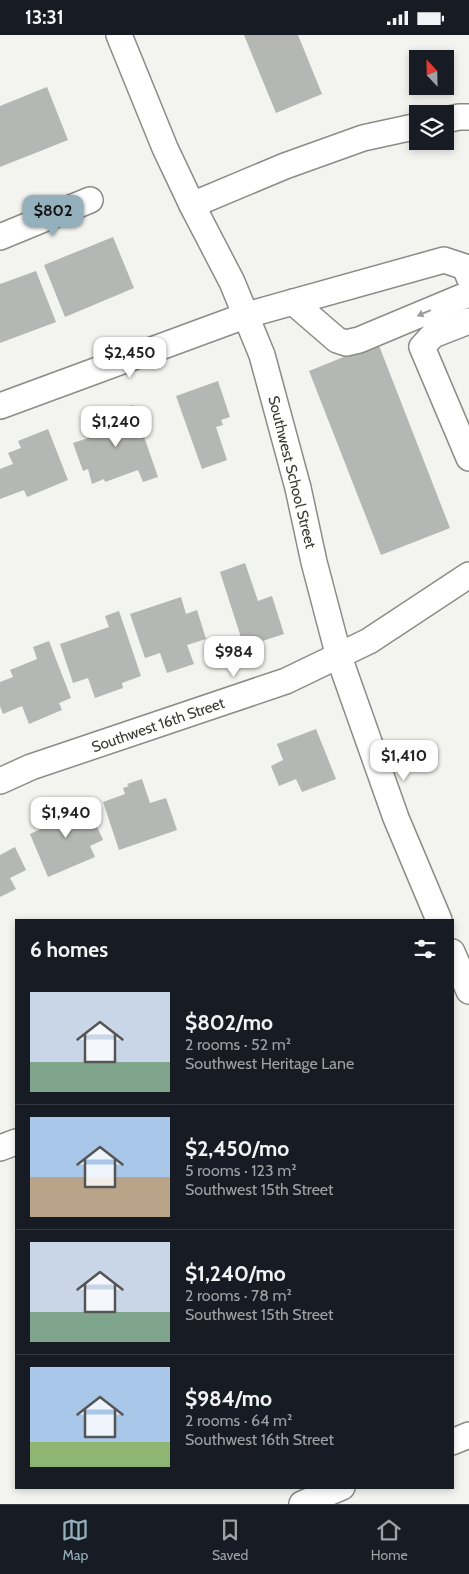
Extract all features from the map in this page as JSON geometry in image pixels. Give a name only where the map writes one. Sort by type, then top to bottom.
[{"type":"street","name":"Southwest School Street","points":[[119,35],[166,148],[192,205],[232,282],[262,355],[281,421],[338,657],[396,818],[439,919]]},
{"type":"street","points":[[454,118],[469,117]]},
{"type":"street","points":[[192,205],[285,166],[363,138],[409,128]]},
{"type":"street","points":[[0,237],[90,201]]},
{"type":"street","points":[[0,406],[247,315],[444,260],[465,267],[469,277]]},
{"type":"street","points":[[293,302],[337,340],[346,343],[359,340],[469,294]]},
{"type":"street","points":[[469,321],[432,335],[422,347],[469,457]]},
{"type":"street","name":"Southwest 16th Street","points":[[0,781],[31,767],[286,681],[371,640],[469,575]]},
{"type":"street","points":[[454,958],[462,984]]},
{"type":"street","points":[[0,1148],[15,1142]]},
{"type":"street","points":[[454,1441],[469,1435]]},
{"type":"street","points":[[302,1504],[337,1489]]},
{"type":"building","points":[[244,35],[298,35],[322,94],[276,113]]},
{"type":"building","points":[[47,87],[68,140],[0,167],[0,106]]},
{"type":"building","points":[[113,237],[134,288],[65,317],[44,265]]},
{"type":"building","points":[[36,271],[56,322],[0,343],[0,284]]},
{"type":"building","points":[[378,343],[450,528],[381,555],[309,371]]},
{"type":"building","points":[[218,381],[230,417],[221,420],[223,425],[216,427],[227,460],[202,469],[176,396]]},
{"type":"building","points":[[133,405],[158,477],[143,482],[138,470],[105,482],[104,479],[92,484],[88,469],[83,471],[73,443],[94,436],[90,424],[107,417],[105,412],[119,407],[121,413],[132,410],[130,406]]},
{"type":"building","points":[[48,429],[68,480],[27,497],[24,490],[0,499],[0,469],[13,464],[8,453],[21,448],[18,441]]},
{"type":"building","points":[[245,563],[258,601],[272,596],[284,634],[244,647],[220,572]]},
{"type":"building","points":[[181,597],[186,614],[197,610],[206,639],[187,645],[194,664],[167,673],[160,653],[145,658],[130,614]]},
{"type":"building","points":[[119,611],[141,676],[122,683],[123,688],[95,698],[88,678],[73,683],[60,644],[109,627],[105,616]]},
{"type":"building","points":[[49,641],[71,698],[59,703],[62,710],[29,724],[22,706],[3,714],[0,706],[0,682],[13,677],[10,670],[37,659],[33,647]]},
{"type":"building","points":[[316,729],[336,779],[302,792],[296,779],[279,786],[271,766],[283,760],[277,744]]},
{"type":"building","points":[[142,779],[150,803],[166,798],[177,830],[119,850],[103,802],[125,794],[123,788],[129,786],[127,784]]},
{"type":"building","points":[[74,799],[82,819],[92,815],[103,840],[90,846],[95,857],[48,877],[30,834],[50,825],[44,811]]},
{"type":"building","points":[[15,847],[26,870],[10,878],[16,889],[0,897],[0,855]]}]
